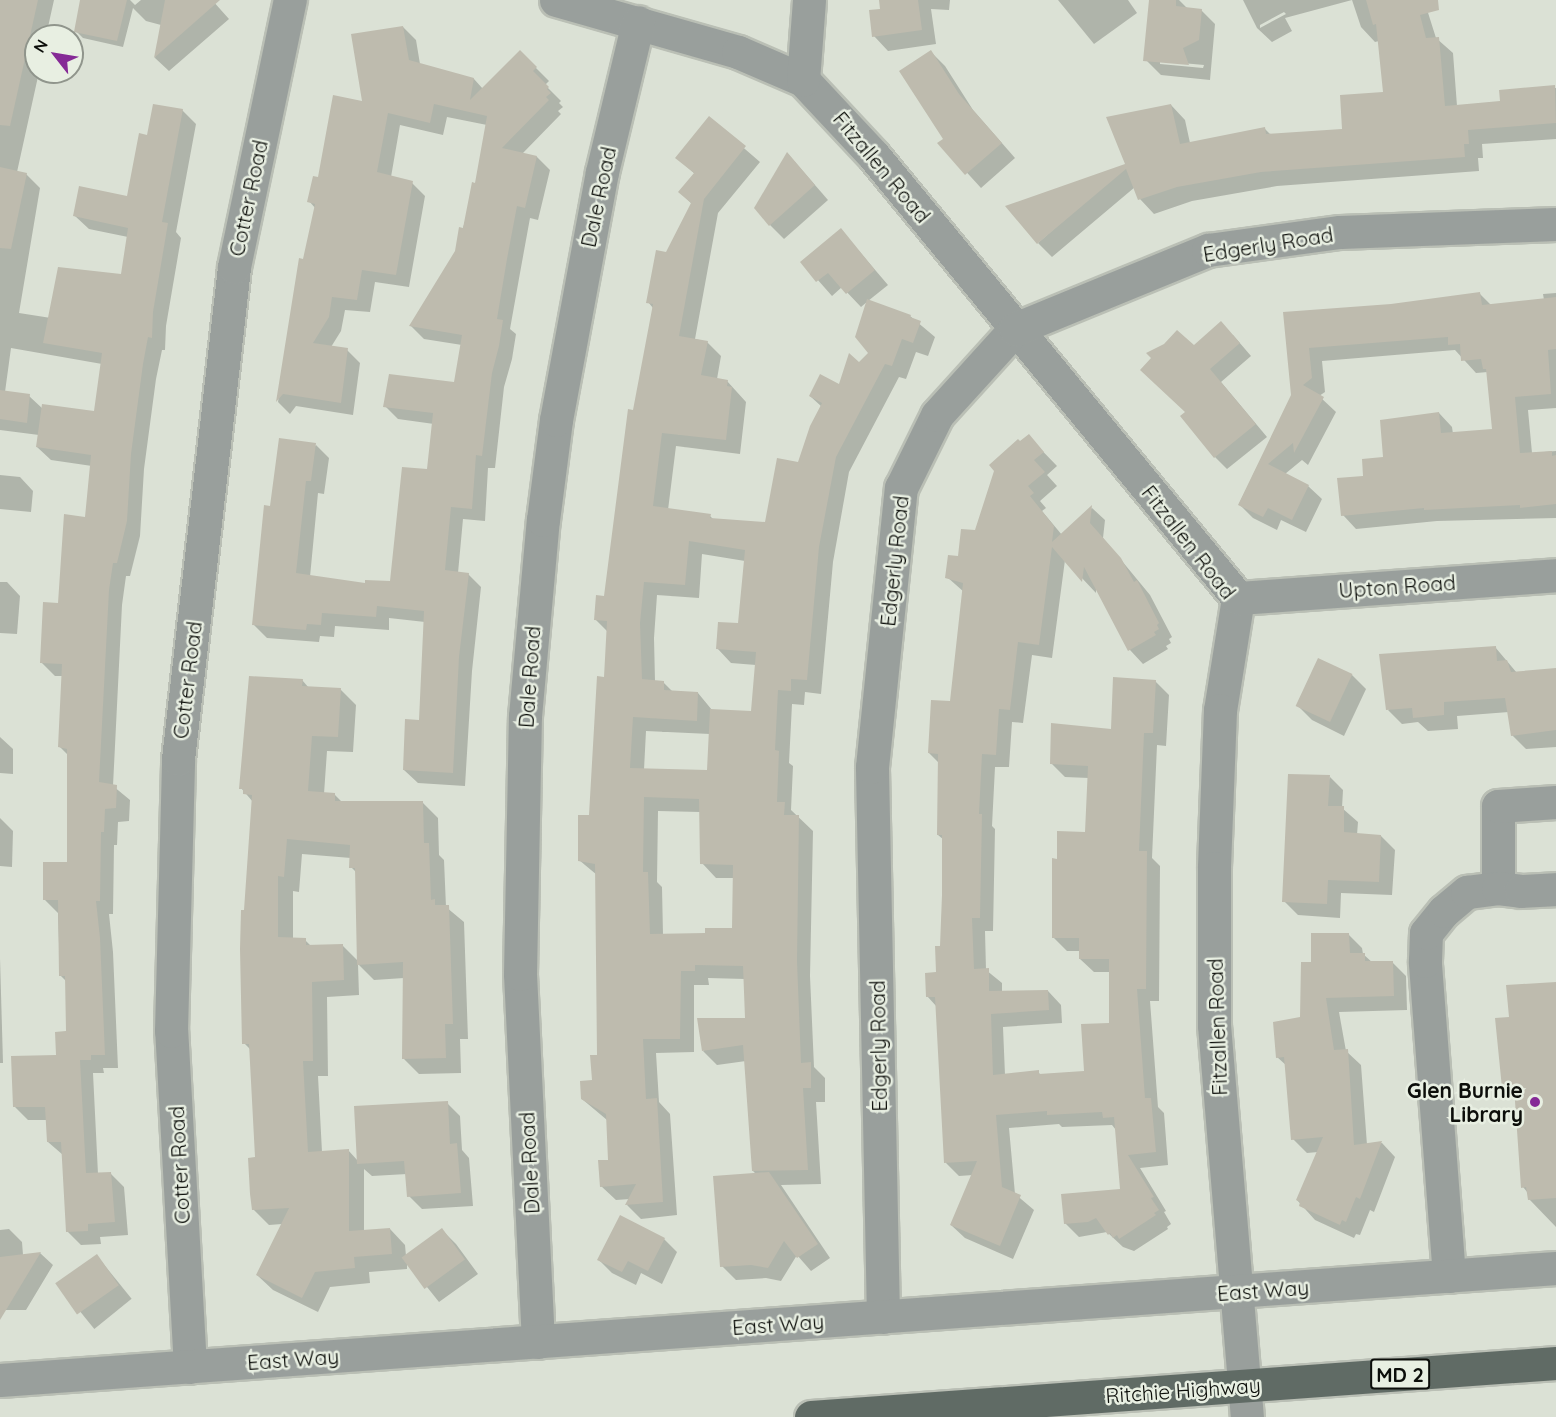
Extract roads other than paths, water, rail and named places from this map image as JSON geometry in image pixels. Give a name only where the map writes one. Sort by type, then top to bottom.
[{"type":"main road","name":"Ritchie Highway","points":[[811,1417],[1246,1401],[1556,1363]]},
{"type":"street","name":"Cotter Road","points":[[190,1366],[171,1031],[178,759],[234,267],[290,0]]},
{"type":"street","name":"Fitzallen Road","points":[[556,0],[738,52],[803,80],[874,156],[1238,598],[1220,710],[1214,868],[1214,1002],[1224,1157],[1238,1292],[1246,1401]]},
{"type":"street","points":[[803,80],[809,0]]},
{"type":"street","name":"Dale Road","points":[[538,1342],[520,974],[525,716],[543,520],[556,420],[602,172],[638,22]]},
{"type":"street","name":"Edgerly Road","points":[[883,1317],[872,767],[901,488],[937,415],[1015,329],[1208,250],[1340,232],[1556,224]]},
{"type":"street","name":"Upton Road","points":[[1238,598],[1556,575]]},
{"type":"street","points":[[1498,888],[1498,806],[1556,802]]},
{"type":"street","points":[[1449,1276],[1425,961],[1426,933],[1444,911],[1467,892],[1498,888],[1521,891],[1556,889]]},
{"type":"street","name":"East Way","points":[[0,1380],[1556,1268]]},
{"type":"place","name":"Glen Burnie Library","points":[[1535,1102]]}]
